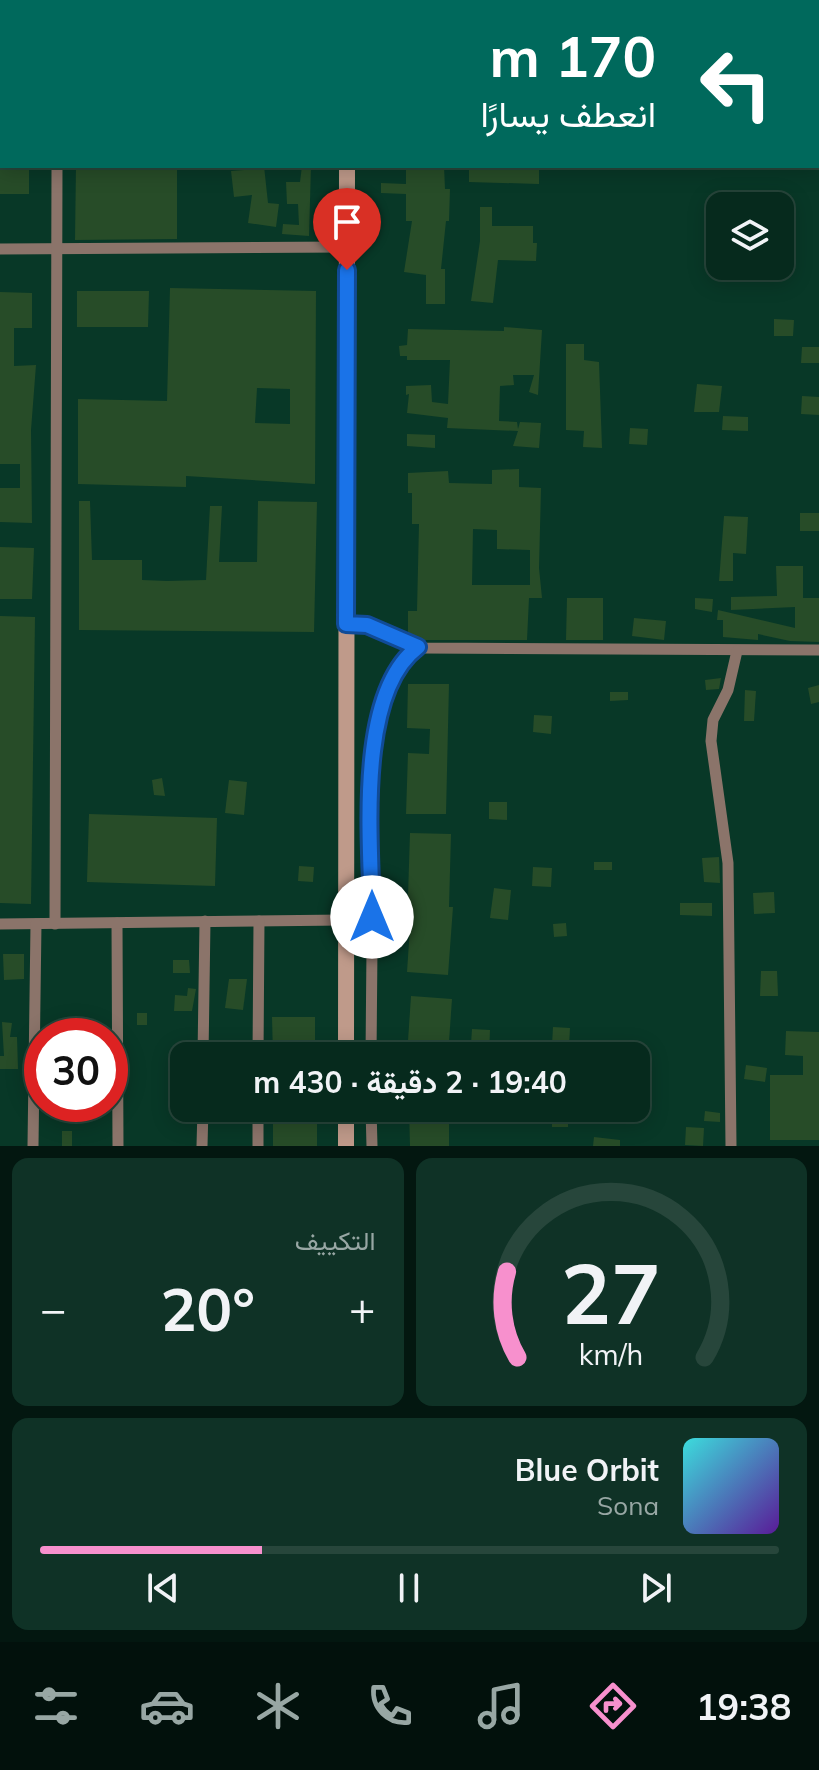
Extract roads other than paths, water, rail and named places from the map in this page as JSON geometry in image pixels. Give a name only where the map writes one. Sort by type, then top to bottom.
[{"type":"street","points":[[55,924],[57,168]]},
{"type":"street","points":[[346,1042],[347,168]]},
{"type":"street","points":[[0,249],[347,247]]},
{"type":"street","points":[[346,624],[367,625],[418,647],[819,650]]},
{"type":"street","points":[[371,1042],[374,735],[390,677],[418,647]]},
{"type":"street","points":[[731,1146],[728,863],[711,741],[713,720],[728,690],[737,651]]},
{"type":"street","points":[[0,924],[344,920]]},
{"type":"street","points":[[203,1042],[205,921]]},
{"type":"street","points":[[258,1042],[259,921]]},
{"type":"street","points":[[117,923],[118,1146]]},
{"type":"street","points":[[33,1146],[36,924]]},
{"type":"street","points":[[202,1146],[203,1122]]},
{"type":"street","points":[[258,1122],[258,1146]]},
{"type":"street","points":[[346,1122],[346,1146]]},
{"type":"street","points":[[371,1122],[372,1146]]}]
